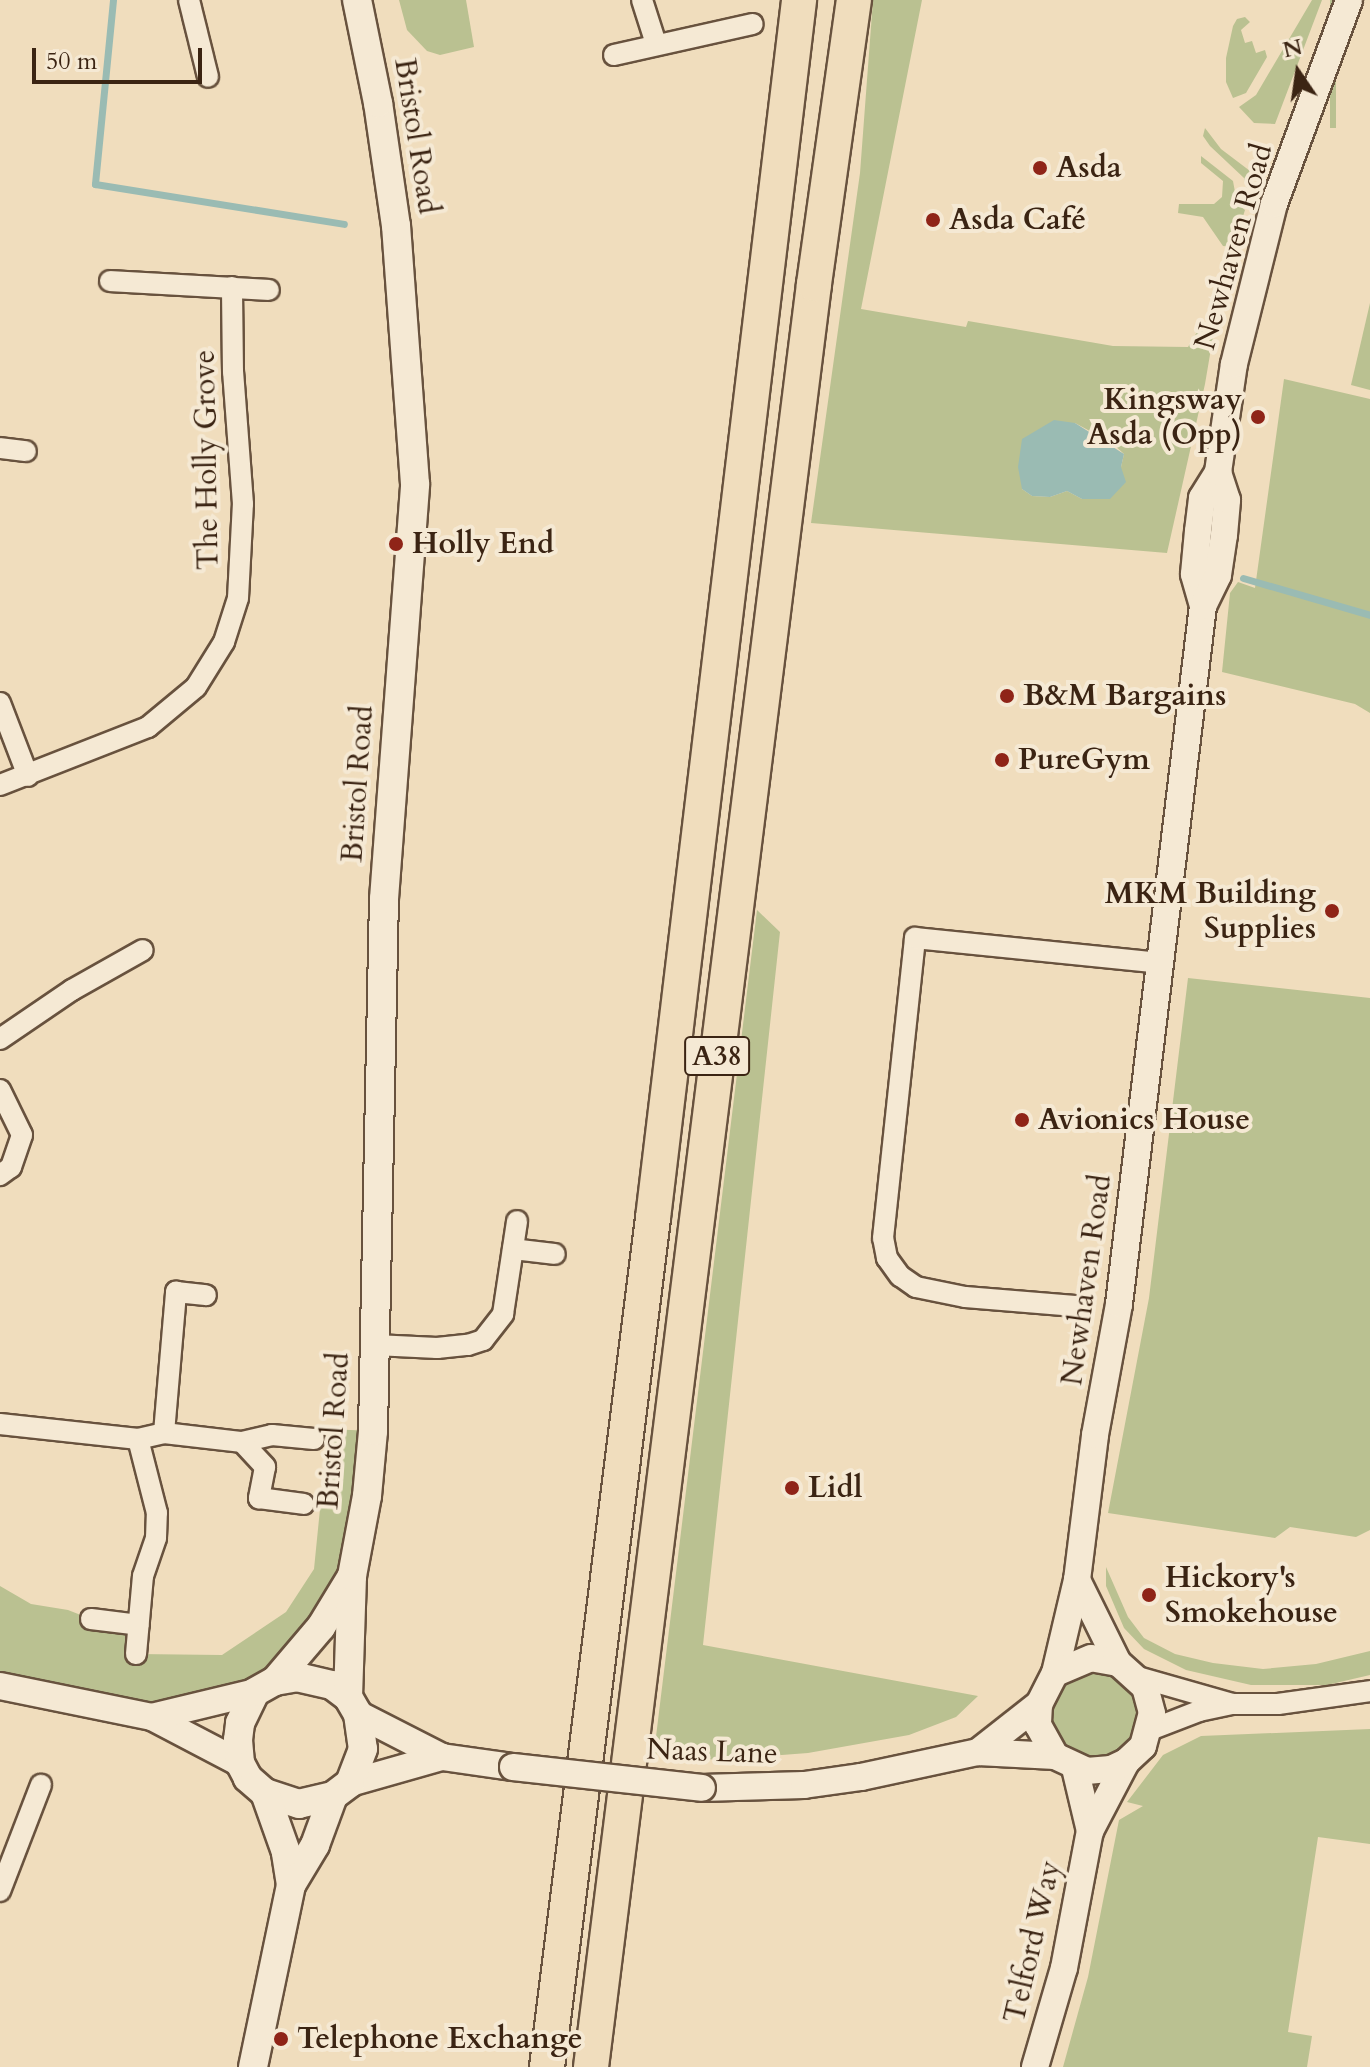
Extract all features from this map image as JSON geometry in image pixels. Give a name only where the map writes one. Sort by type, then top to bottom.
[{"type":"highway","name":"A38","points":[[591,2067],[810,315],[854,0]]},
{"type":"highway","name":"A38","points":[[547,2067],[801,10]]},
{"type":"main road","name":"Bristol Road","points":[[353,1705],[352,1576],[368,1483],[375,1345],[384,899],[415,484],[402,288],[391,187],[357,0]]},
{"type":"main road","name":"Bristol Road","points":[[265,1687],[321,1627],[352,1576]]},
{"type":"main road","points":[[253,2067],[291,1885],[315,1845],[363,1749],[353,1705],[332,1685],[297,1677],[265,1687],[240,1723],[240,1763],[248,1778],[265,1793],[299,1804],[342,1789]]},
{"type":"main road","points":[[265,1793],[286,1852],[291,1885]]},
{"type":"street","points":[[189,0],[208,77]]},
{"type":"street","points":[[642,0],[656,44]]},
{"type":"street","name":"Newhaven Road","points":[[1055,1673],[1077,1580],[1095,1435],[1119,1304],[1203,606],[1194,574],[1202,498],[1218,472],[1234,364],[1258,258],[1349,0]]},
{"type":"street","points":[[614,55],[753,24]]},
{"type":"street","points":[[110,281],[269,290]]},
{"type":"street","name":"The Holly Grove","points":[[0,785],[148,727],[196,687],[224,642],[238,598],[243,504],[233,372],[232,287]]},
{"type":"street","points":[[0,448],[26,451]]},
{"type":"street","points":[[0,703],[28,776]]},
{"type":"street","points":[[1075,1306],[965,1297],[916,1287],[900,1276],[887,1258],[883,1238],[915,938],[1160,963]]},
{"type":"street","points":[[0,1039],[72,990],[143,950]]},
{"type":"street","points":[[0,1090],[22,1135],[11,1167],[0,1175]]},
{"type":"street","points":[[375,1345],[437,1348],[483,1340],[503,1314],[517,1221]]},
{"type":"street","points":[[513,1249],[555,1254]]},
{"type":"street","points":[[164,1433],[176,1292],[206,1295]]},
{"type":"street","points":[[0,1424],[138,1439],[164,1433],[242,1442],[272,1435],[314,1439]]},
{"type":"street","points":[[136,1654],[143,1576],[156,1538],[157,1513],[138,1439]]},
{"type":"street","points":[[242,1442],[265,1467],[259,1498],[304,1504]]},
{"type":"street","points":[[1077,1580],[1128,1670],[1150,1699],[1150,1730],[1199,1711],[1233,1704],[1278,1704],[1370,1691]]},
{"type":"street","points":[[91,1619],[139,1625]]},
{"type":"street","points":[[1039,1704],[1055,1673],[1091,1658],[1233,1704]]},
{"type":"street","points":[[0,1686],[152,1717],[240,1763]]},
{"type":"street","points":[[152,1717],[265,1687]]},
{"type":"street","name":"Naas Lane","points":[[978,1752],[1039,1704]]},
{"type":"street","name":"Telford Way","points":[[1039,1704],[1038,1725],[1065,1762],[1090,1831]]},
{"type":"street","name":"Naas Lane","points":[[353,1705],[442,1757],[702,1788],[804,1785],[861,1777],[978,1752],[1065,1762]]},
{"type":"street","name":"Telford Way","points":[[1035,2067],[1064,1968],[1090,1831],[1126,1762],[1143,1746],[1150,1730]]},
{"type":"street","name":"Naas Lane","points":[[342,1789],[442,1757]]},
{"type":"street","points":[[1065,1762],[1111,1769],[1126,1762]]},
{"type":"street","points":[[0,1891],[41,1785]]},
{"type":"green space","points":[[399,0],[466,0],[474,47],[440,55],[427,51],[407,30]]},
{"type":"green space","points":[[873,0],[922,0],[861,309],[966,327],[968,321],[1113,346],[1188,347],[1203,322],[1209,326],[1214,331],[1205,384],[1167,553],[811,523],[860,173]],"holes":[[[1075,423],[1112,443],[1124,454],[1121,467],[1082,499],[1067,491],[1050,497],[1032,496],[1022,489]]]},
{"type":"green space","points":[[1312,0],[1322,0],[1275,124],[1254,123],[1239,107],[1256,95]]},
{"type":"green space","points":[[1330,0],[1336,0],[1336,128],[1330,128]]},
{"type":"green space","points":[[1245,17],[1250,22],[1241,30],[1245,43],[1252,41],[1256,53],[1265,50],[1267,57],[1246,93],[1233,98],[1226,82],[1226,58],[1233,26],[1237,19]]},
{"type":"green space","points":[[1205,128],[1221,149],[1254,174],[1249,200],[1244,178],[1210,146],[1203,136]]},
{"type":"green space","points":[[1201,156],[1233,181],[1237,203],[1245,210],[1233,247],[1223,246],[1203,217],[1178,213],[1179,204],[1214,204],[1222,197],[1223,181],[1201,163]]},
{"type":"green space","points":[[1370,303],[1370,390],[1351,385]]},
{"type":"green space","points":[[1284,379],[1370,399],[1370,713],[1355,704],[1222,672],[1230,593],[1238,582],[1255,588]]},
{"type":"green space","points":[[757,910],[780,932],[703,1645],[978,1696],[956,1717],[909,1735],[808,1753],[717,1760],[654,1753]]},
{"type":"green space","points":[[1188,978],[1370,998],[1370,1530],[1356,1537],[1290,1527],[1275,1538],[1108,1513],[1149,1298]]},
{"type":"green space","points":[[328,1429],[373,1431],[352,1576],[275,1681],[152,1717],[0,1686],[0,1586],[31,1604],[68,1610],[91,1619],[134,1625],[137,1654],[222,1655],[286,1612],[314,1569]]},
{"type":"green space","points":[[1106,1567],[1128,1617],[1144,1638],[1175,1654],[1213,1663],[1263,1669],[1316,1664],[1370,1651],[1370,1675],[1327,1685],[1251,1685],[1186,1670],[1144,1649],[1124,1628],[1106,1586]]},
{"type":"green space","points":[[1095,1671],[1112,1674],[1126,1683],[1135,1697],[1138,1714],[1135,1731],[1126,1745],[1112,1754],[1095,1757],[1078,1754],[1064,1745],[1055,1731],[1052,1714],[1055,1697],[1064,1683],[1078,1674]]},
{"type":"green space","points":[[1370,1729],[1370,1844],[1318,1837],[1288,2032],[1312,2036],[1307,2067],[1063,2067],[1088,1977],[1119,1820],[1143,1806],[1127,1802],[1163,1755],[1201,1736]]},
{"type":"water","points":[[1054,420],[1075,423],[1124,454],[1121,467],[1126,482],[1110,499],[1082,499],[1067,491],[1050,497],[1032,496],[1022,489],[1018,467],[1022,439]]},
{"type":"waterway","points":[[113,0],[95,184],[344,224]]},
{"type":"waterway","points":[[1243,578],[1370,615]]},
{"type":"place","name":"Asda","points":[[1040,168]]},
{"type":"place","name":"Asda Café","points":[[933,220]]},
{"type":"place","name":"Kingsway Asda (Opp)","points":[[1258,417]]},
{"type":"place","name":"Holly End","points":[[396,544]]},
{"type":"place","name":"B&M Bargains","points":[[1007,696]]},
{"type":"place","name":"PureGym","points":[[1002,760]]},
{"type":"place","name":"MKM Building Supplies","points":[[1332,911]]},
{"type":"place","name":"Avionics House","points":[[1022,1120]]},
{"type":"place","name":"Lidl","points":[[792,1488]]},
{"type":"place","name":"Hickory's Smokehouse","points":[[1149,1595]]},
{"type":"place","name":"Telephone Exchange","points":[[281,2039]]}]
